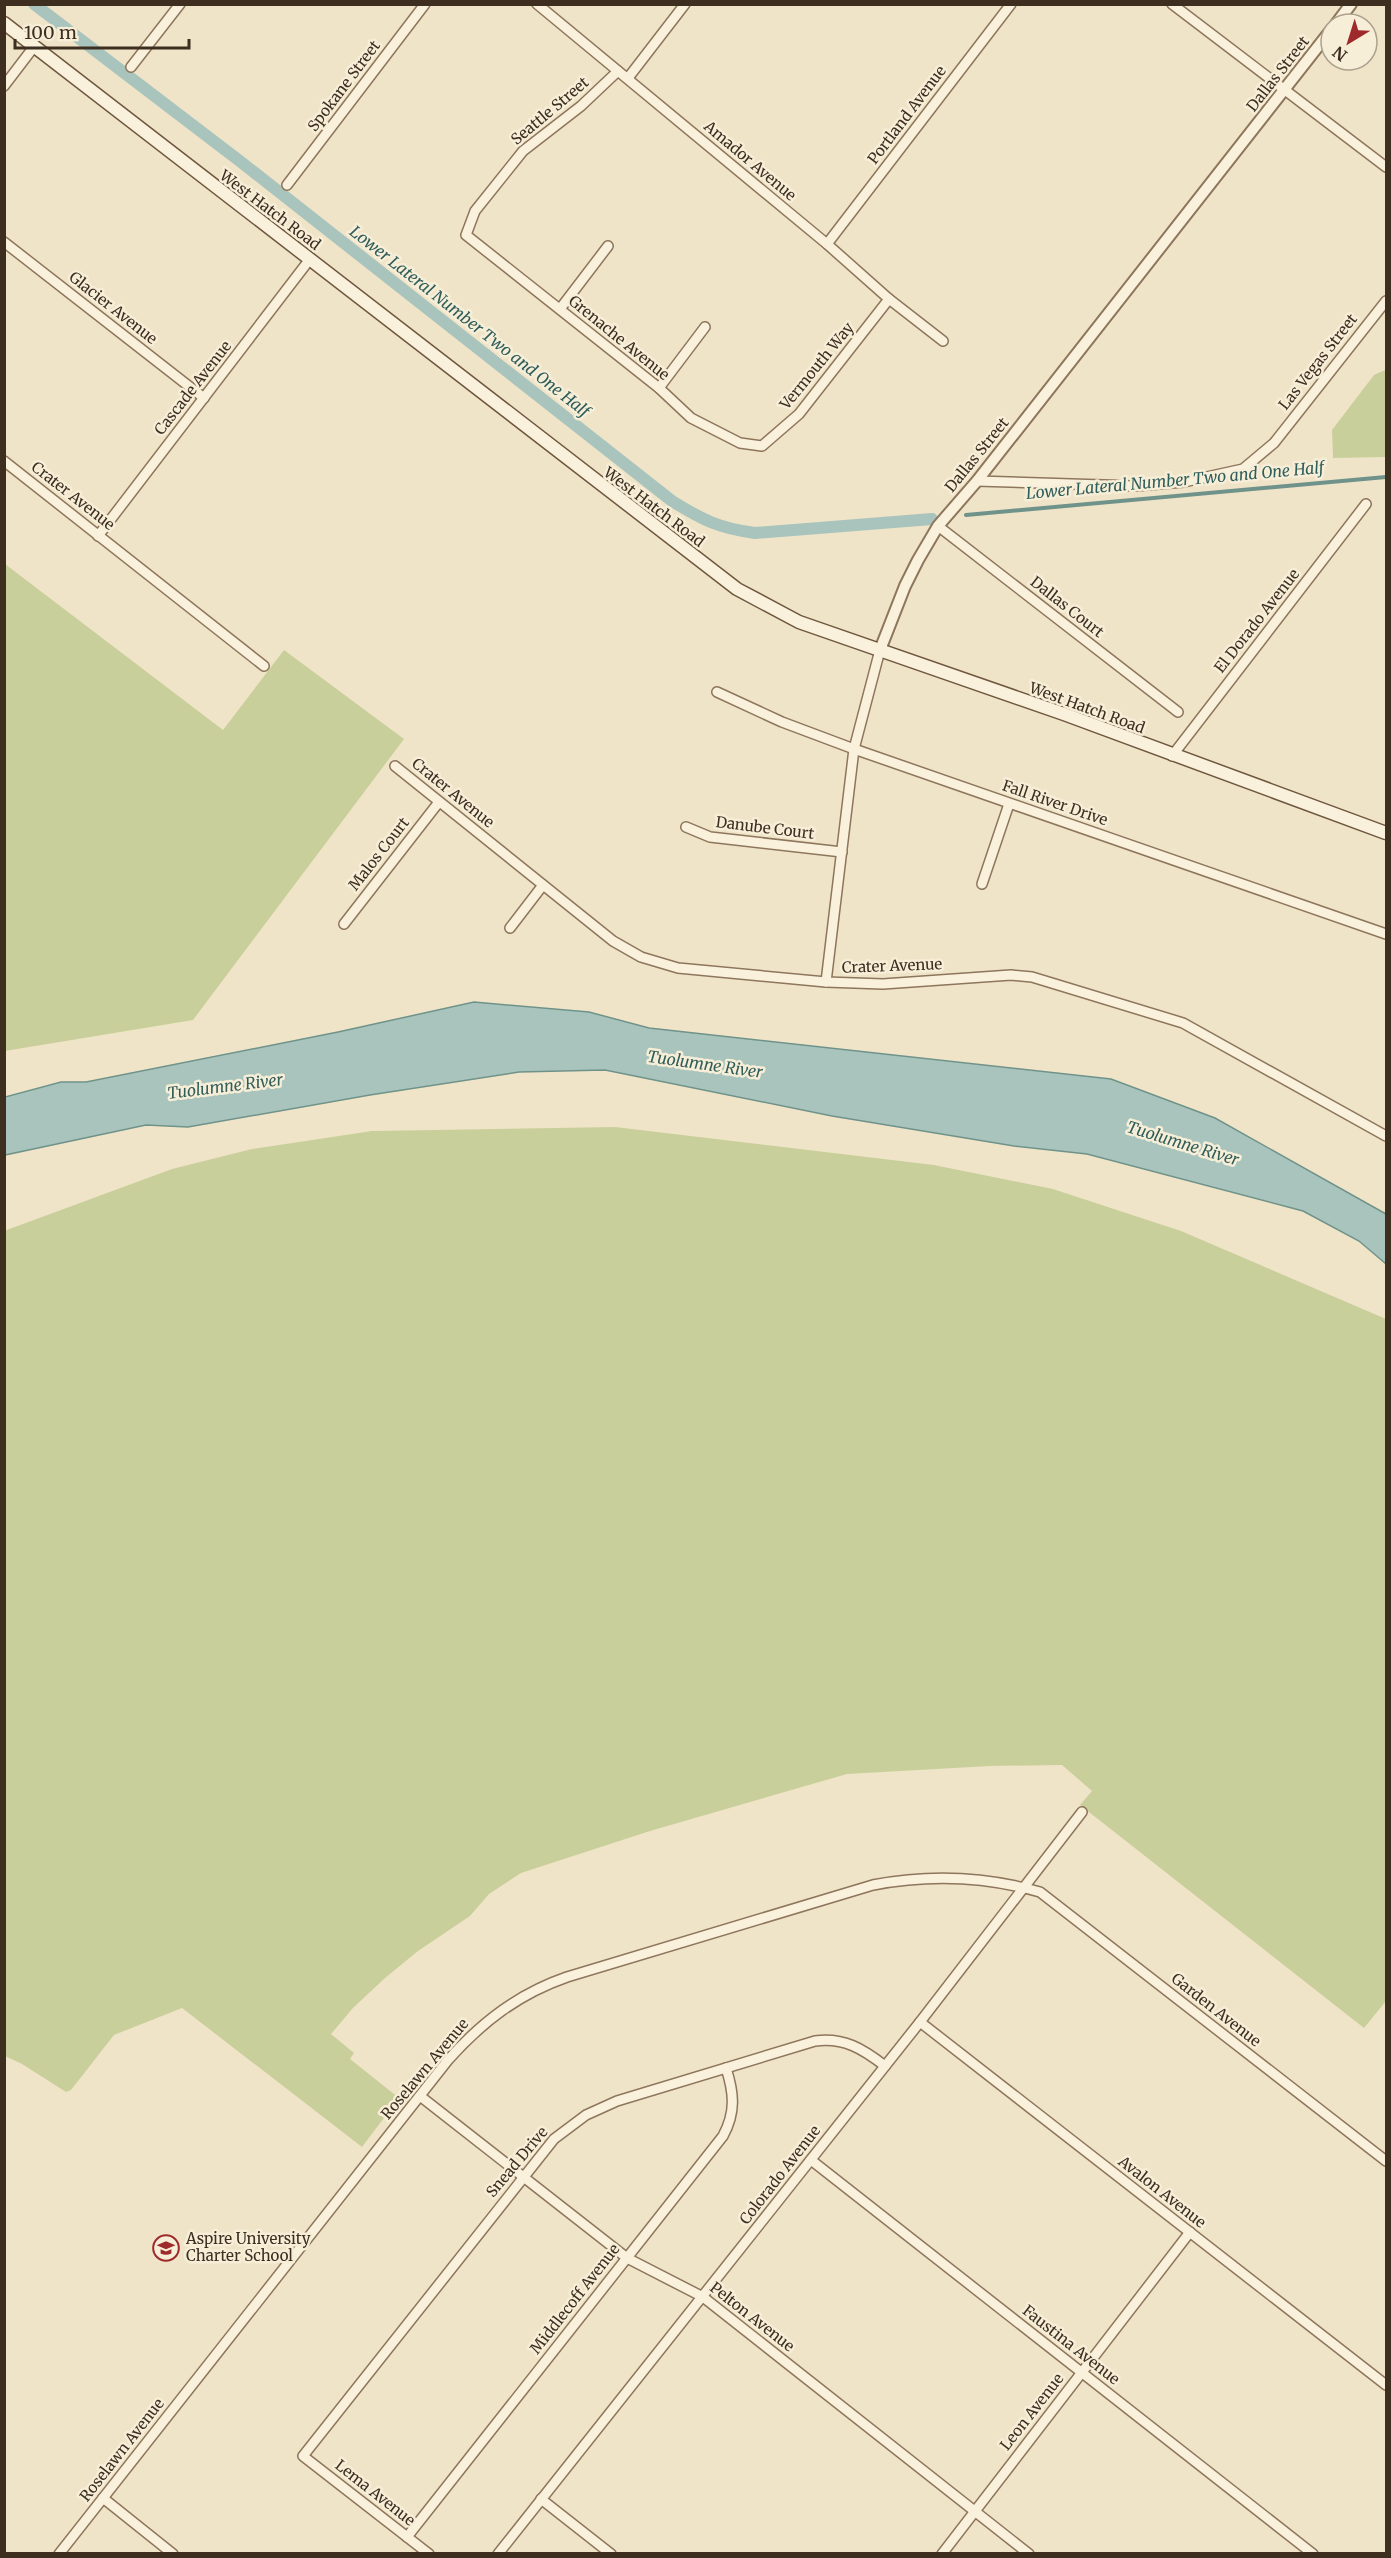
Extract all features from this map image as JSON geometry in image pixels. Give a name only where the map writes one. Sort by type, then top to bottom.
[{"type":"main road","name":"West Hatch Road","points":[[4,23],[33,48],[737,589],[799,622],[1064,714],[1386,833]]},
{"type":"street","points":[[132,67],[180,4]]},
{"type":"street","name":"Spokane Street","points":[[287,185],[425,4]]},
{"type":"street","name":"Amador Avenue","points":[[537,4],[827,244],[889,299],[943,341]]},
{"type":"street","points":[[628,78],[685,4]]},
{"type":"street","name":"Portland Avenue","points":[[827,244],[1011,4]]},
{"type":"street","points":[[1172,4],[1386,167]]},
{"type":"street","name":"Dallas Street","points":[[826,982],[854,749],[880,650],[904,586],[938,526],[978,481],[1319,45]]},
{"type":"street","points":[[4,86],[33,48]]},
{"type":"street","name":"Seattle Street","points":[[466,235],[475,211],[523,151],[582,106],[618,71]]},
{"type":"street","name":"Grenache Avenue","points":[[466,235],[659,388],[691,418],[740,443],[762,446]]},
{"type":"street","name":"Glacier Avenue","points":[[4,242],[204,398]]},
{"type":"street","points":[[560,309],[608,246]]},
{"type":"street","name":"Cascade Avenue","points":[[98,536],[310,260]]},
{"type":"street","name":"Vermouth Way","points":[[762,446],[799,414],[889,299]]},
{"type":"street","name":"Las Vegas Street","points":[[978,481],[1135,486],[1184,482],[1243,469],[1274,442],[1386,301]]},
{"type":"street","points":[[659,388],[705,327]]},
{"type":"street","name":"Crater Avenue","points":[[4,461],[264,666]]},
{"type":"street","name":"El Dorado Avenue","points":[[1173,756],[1366,504]]},
{"type":"street","name":"Dallas Court","points":[[938,526],[1178,712]]},
{"type":"street","name":"Fall River Drive","points":[[717,692],[782,722],[854,749],[1386,934]]},
{"type":"street","name":"Crater Avenue","points":[[395,766],[627,951],[659,963],[678,968],[862,984],[1011,975],[1032,977],[1182,1023],[1386,1136]]},
{"type":"street","name":"Malos Court","points":[[344,924],[439,802]]},
{"type":"street","points":[[982,884],[1009,804]]},
{"type":"street","name":"Danube Court","points":[[686,827],[710,837],[842,852]]},
{"type":"street","points":[[510,928],[543,885]]},
{"type":"street","name":"Colorado Avenue","points":[[498,2553],[920,2022],[1082,1812]]},
{"type":"street","name":"Roselawn Avenue","points":[[59,2553],[448,2060],[483,2024],[523,1996],[567,1977],[902,1879],[994,1880],[1025,1888]]},
{"type":"street","name":"Garden Avenue","points":[[1025,1888],[1040,1892],[1386,2161]]},
{"type":"street","name":"Avalon Avenue","points":[[920,2022],[1386,2385]]},
{"type":"street","name":"Snead Drive","points":[[303,2456],[522,2177],[554,2139],[586,2115],[617,2101],[828,2039],[850,2043],[885,2066]]},
{"type":"street","name":"Middlecoff Avenue","points":[[407,2537],[728,2128],[732,2116],[733,2092],[726,2068]]},
{"type":"street","name":"Pelton Avenue","points":[[420,2096],[627,2258],[703,2297],[1029,2553]]},
{"type":"street","name":"Faustina Avenue","points":[[811,2160],[1313,2553]]},
{"type":"street","name":"Leon Avenue","points":[[942,2553],[1190,2232]]},
{"type":"street","name":"Lema Avenue","points":[[303,2456],[429,2553]]},
{"type":"street","points":[[103,2498],[173,2553]]},
{"type":"street","points":[[541,2499],[611,2553]]},
{"type":"green space","points":[[1385,370],[1386,457],[1333,458],[1332,430],[1374,375]]},
{"type":"green space","points":[[5,564],[223,730],[284,650],[404,739],[193,1020],[5,1051]]},
{"type":"green space","points":[[615,1127],[934,1165],[1053,1189],[1181,1231],[1386,1319],[1386,2001],[1364,2028],[1080,1805],[1092,1791],[1062,1765],[990,1766],[847,1774],[650,1831],[521,1873],[489,1894],[470,1916],[418,1951],[385,1978],[353,2008],[331,2034],[354,2053],[350,2059],[399,2098],[362,2147],[182,2008],[114,2035],[71,2090],[66,2092],[5,2056],[4,1231],[172,1169],[252,1149],[372,1131]]},
{"type":"water","name":"Tuolumne River","points":[[474,1002],[589,1012],[649,1028],[1111,1079],[1215,1118],[1386,1214],[1386,1264],[1359,1241],[1303,1211],[1087,1154],[1014,1146],[832,1116],[605,1070],[519,1072],[188,1127],[146,1125],[5,1155],[5,1097],[61,1082],[86,1082],[338,1032]]},
{"type":"waterway","name":"Lower Lateral Number Two and One Half","points":[[34,4],[241,162],[672,501],[721,526],[755,533],[932,519]]},
{"type":"waterway","name":"Lower Lateral Number Two and One Half","points":[[966,515],[1386,477]]},
{"type":"place","name":"Aspire University Charter School","points":[[166,2248]]}]
